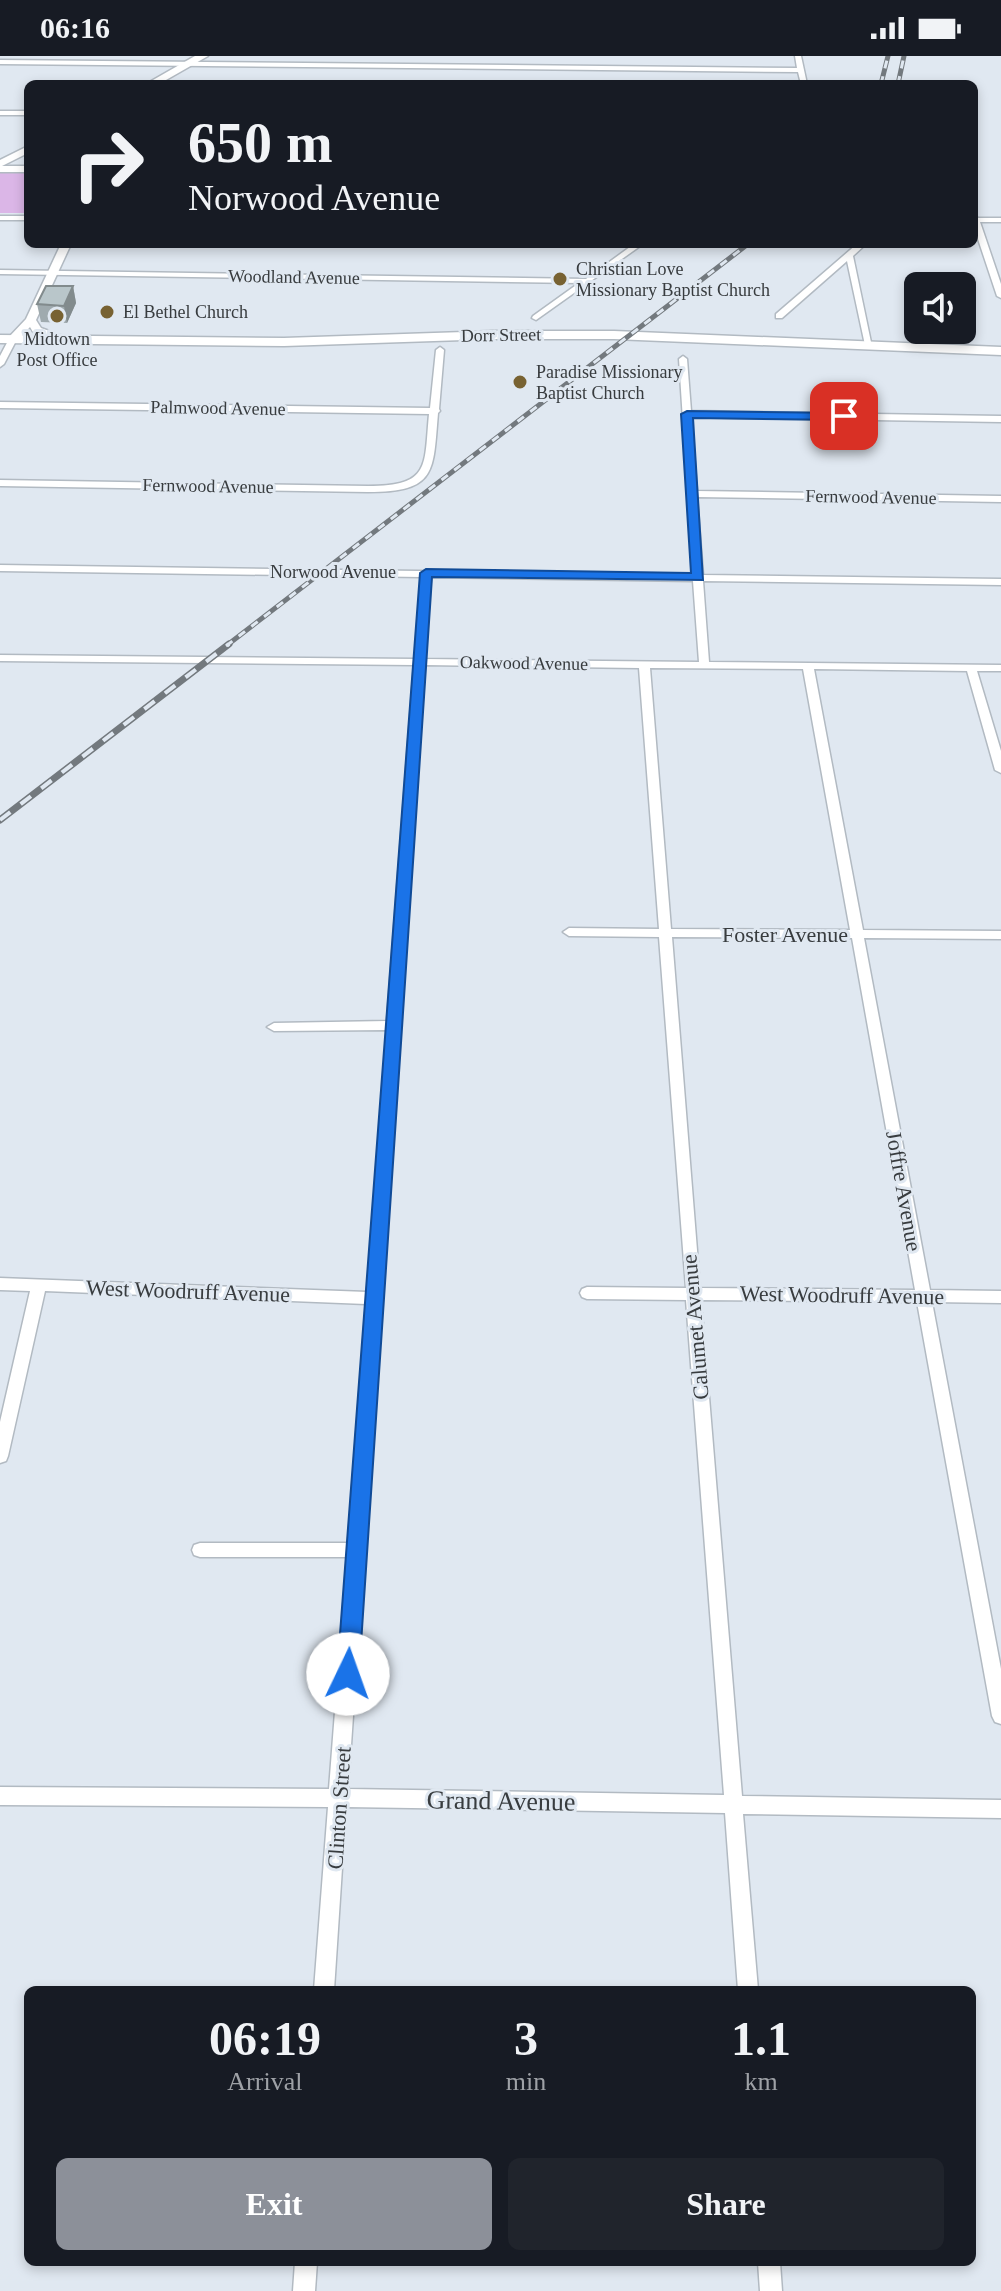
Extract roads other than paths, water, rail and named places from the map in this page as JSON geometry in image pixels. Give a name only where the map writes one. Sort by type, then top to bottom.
[{"type":"main road","points":[[159,80],[203,56]]},
{"type":"main road","points":[[0,167],[24,152]]},
{"type":"main road","name":"Dorr Street","points":[[6,339],[284,342],[583,334],[1001,351]]},
{"type":"street","points":[[798,56],[803,80]]},
{"type":"street","points":[[0,62],[801,70]]},
{"type":"street","points":[[0,113],[24,113]]},
{"type":"street","points":[[0,167],[24,169]]},
{"type":"street","points":[[0,218],[24,218]]},
{"type":"street","points":[[978,219],[1001,220]]},
{"type":"street","points":[[978,228],[1001,296]]},
{"type":"street","points":[[33,285],[51,248]]},
{"type":"street","points":[[6,339],[31,320],[64,248]]},
{"type":"street","points":[[536,318],[633,248]]},
{"type":"street","points":[[779,316],[857,248]]},
{"type":"street","points":[[849,254],[869,345]]},
{"type":"street","name":"Woodland Avenue","points":[[0,272],[588,281]]},
{"type":"street","points":[[0,364],[6,339],[22,308]]},
{"type":"street","points":[[31,320],[37,330],[66,339]]},
{"type":"street","points":[[436,411],[440,350]]},
{"type":"street","points":[[683,359],[704,665]]},
{"type":"street","name":"Palmwood Avenue","points":[[0,405],[436,411]]},
{"type":"street","name":"Fernwood Avenue","points":[[0,483],[390,489],[415,481],[427,469],[436,411]]},
{"type":"street","points":[[687,414],[1001,419]]},
{"type":"street","name":"Fernwood Avenue","points":[[692,494],[1001,499]]},
{"type":"street","name":"Norwood Avenue","points":[[0,568],[1001,582]]},
{"type":"street","name":"Clinton Street","points":[[324,1986],[426,573]]},
{"type":"street","name":"Oakwood Avenue","points":[[0,658],[1001,668]]},
{"type":"street","name":"Calumet Avenue","points":[[644,664],[748,1986]]},
{"type":"street","name":"Joffre Avenue","points":[[808,666],[1001,1716]]},
{"type":"street","points":[[971,668],[1001,770]]},
{"type":"street","name":"Foster Avenue","points":[[569,932],[1001,935]]},
{"type":"street","points":[[274,1027],[393,1025]]},
{"type":"street","name":"West Woodruff Avenue","points":[[0,1284],[375,1298]]},
{"type":"street","points":[[0,1456],[39,1286]]},
{"type":"street","name":"West Woodruff Avenue","points":[[587,1293],[1001,1297]]},
{"type":"street","points":[[200,1550],[356,1550]]},
{"type":"street","name":"Grand Avenue","points":[[0,1796],[340,1798],[1001,1809]]},
{"type":"street","points":[[304,2291],[306,2266]]},
{"type":"street","points":[[769,2266],[771,2291]]},
{"type":"railway","points":[[882,80],[888,56]]},
{"type":"railway","points":[[899,80],[904,56]]},
{"type":"railway","points":[[226,646],[743,248]]},
{"type":"railway","points":[[0,820],[229,644]]},
{"type":"place","name":"Christian Love Missionary Baptist Church","points":[[560,279]]},
{"type":"place","name":"El Bethel Church","points":[[107,312]]},
{"type":"place","name":"Midtown Post Office","points":[[57,316]]},
{"type":"place","name":"Paradise Missionary Baptist Church","points":[[520,382]]}]
